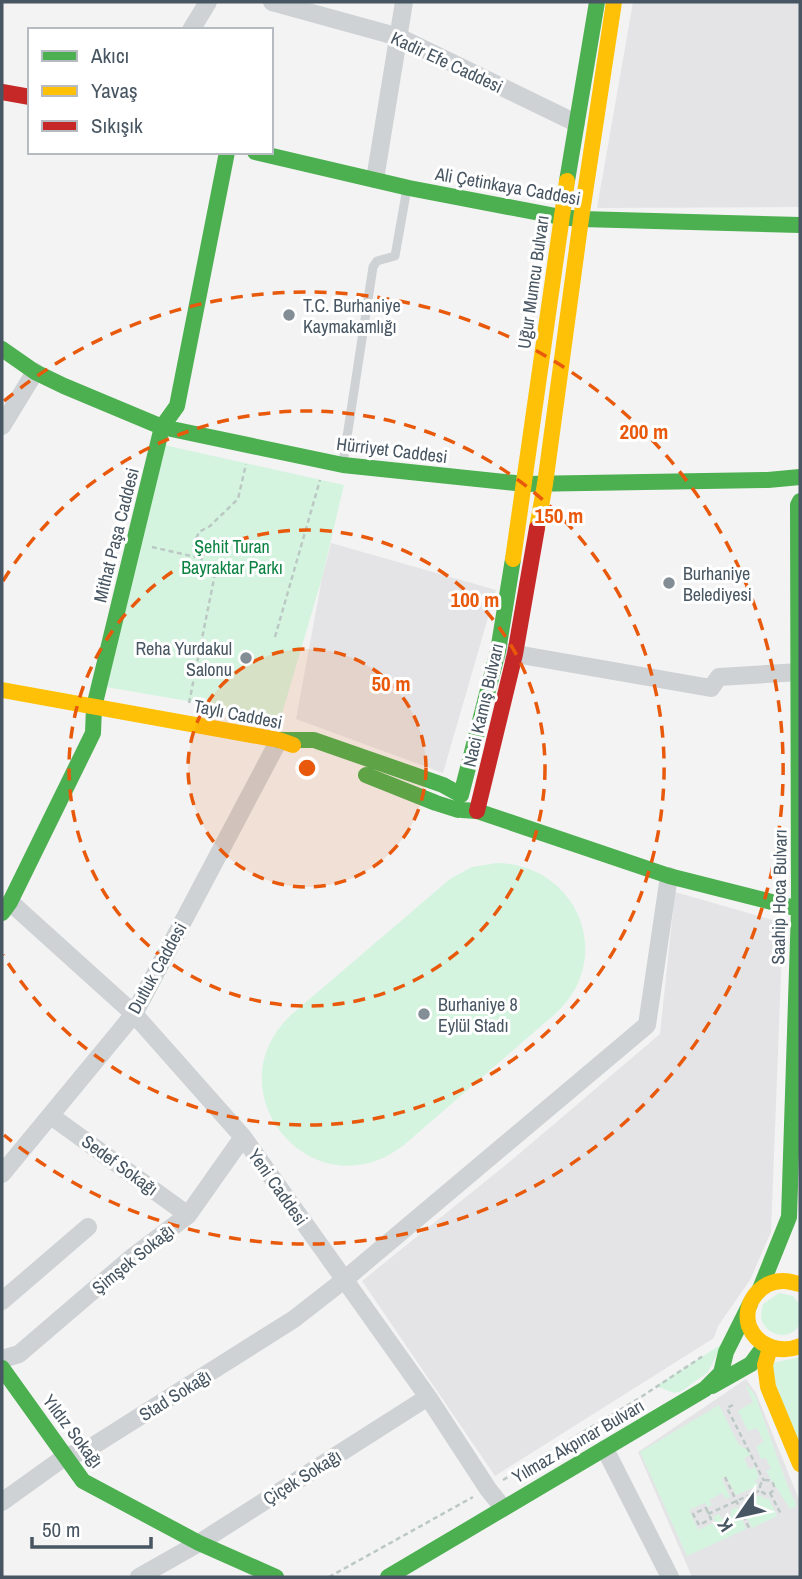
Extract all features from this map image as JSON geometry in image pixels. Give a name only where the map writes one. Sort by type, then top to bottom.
[{"type":"street","points":[[192,28],[208,2]]},
{"type":"street","points":[[375,179],[404,2]]},
{"type":"street","name":"Uğur Mumcu Bulvarı","points":[[525,484],[561,216],[597,2]]},
{"type":"street","points":[[545,484],[614,2]]},
{"type":"street","name":"Kadir Efe Caddesi","points":[[281,3],[399,37],[576,123]]},
{"type":"street","points":[[2,92],[28,97]]},
{"type":"street","name":"Mithat Paşa Caddesi","points":[[6,908],[93,733],[94,707],[162,427],[177,405],[227,154]]},
{"type":"street","name":"Ali Çetinkaya Caddesi","points":[[264,154],[409,188],[581,219],[800,225]]},
{"type":"street","name":"Hürriyet Caddesi","points":[[2,348],[35,372],[162,427],[343,465],[525,484],[768,480],[800,477]]},
{"type":"street","points":[[2,426],[35,372]]},
{"type":"street","name":"Naci Kamış Bulvarı","points":[[460,802],[507,652],[525,484]]},
{"type":"street","name":"Naci Kamış Bulvarı","points":[[477,811],[507,652],[545,484]]},
{"type":"street","name":"Saahip Hoca Bulvarı","points":[[750,1304],[760,1289],[789,1217],[799,909],[800,501]]},
{"type":"street","points":[[507,652],[711,688],[719,677],[799,672]]},
{"type":"street","name":"Taylı Caddesi","points":[[2,690],[279,740],[314,740],[443,785],[460,802]]},
{"type":"street","name":"Dutluk Caddesi","points":[[2,1174],[134,1014],[279,740]]},
{"type":"street","points":[[460,802],[477,811],[669,876],[799,909]]},
{"type":"street","name":"Stad Sokağı","points":[[2,1502],[66,1456],[85,1451],[295,1320],[647,1025],[669,876]]},
{"type":"street","name":"Yeni Caddesi","points":[[6,908],[134,1014],[243,1137],[428,1397],[503,1508]]},
{"type":"street","name":"Sedef Sokağı","points":[[51,1116],[188,1215]]},
{"type":"street","name":"Şimşek Sokağı","points":[[2,1359],[19,1354],[130,1259],[188,1215],[243,1137]]},
{"type":"street","points":[[2,1301],[88,1227]]},
{"type":"street","points":[[760,1289],[779,1280],[800,1284]]},
{"type":"street","points":[[750,1304],[750,1326],[757,1339],[779,1350],[800,1346]]},
{"type":"street","name":"Yılmaz Akpınar Bulvarı","points":[[388,1577],[705,1389],[721,1373],[726,1352],[750,1304]]},
{"type":"street","points":[[705,1389],[751,1364],[768,1346]]},
{"type":"street","points":[[768,1346],[765,1365],[768,1387],[800,1464]]},
{"type":"street","name":"Yıldız Sokağı","points":[[2,1368],[83,1480],[199,1543],[276,1577]]},
{"type":"street","name":"Çiçek Sokağı","points":[[139,1577],[199,1543],[428,1397]]},
{"type":"street","points":[[604,1448],[670,1577]]},
{"type":"lane","points":[[343,465],[373,267],[377,261],[395,256],[409,188]]},
{"type":"path","points":[[200,558],[193,545],[199,532],[238,499],[246,464]]},
{"type":"path","points":[[275,636],[320,480]]},
{"type":"path","points":[[151,547],[200,558],[216,569],[189,704]]},
{"type":"path","points":[[733,1405],[727,1408],[764,1481]]},
{"type":"path","points":[[724,1477],[750,1530]]},
{"type":"path","points":[[764,1481],[772,1483],[774,1488],[770,1493],[764,1494],[761,1490],[760,1486],[764,1481]]},
{"type":"path","points":[[709,1514],[761,1490]]},
{"type":"path","points":[[770,1493],[781,1514]]},
{"type":"path","points":[[706,1508],[709,1514],[711,1519],[699,1525],[693,1514],[706,1508]]},
{"type":"shaded area","points":[[633,2],[800,2],[800,207],[597,208]]},
{"type":"shaded area","points":[[331,543],[496,590],[443,773],[296,719]]},
{"type":"shaded area","points":[[675,892],[783,923],[771,1232],[750,1280],[718,1326],[714,1338],[495,1476],[362,1281],[513,1159],[660,1034]]},
{"type":"shaded area","points":[[746,1379],[756,1393],[800,1502],[800,1577],[692,1577],[638,1452]]},
{"type":"green space","name":"Şehit Turan Bayraktar Parkı","points":[[164,445],[344,485],[322,578],[281,717],[106,687]]},
{"type":"green space","name":"Burhaniye 8 Eylül Stadı","points":[[497,863],[526,868],[549,880],[567,897],[580,919],[585,943],[583,967],[573,992],[555,1014],[404,1145],[370,1163],[337,1165],[307,1155],[283,1135],[267,1108],[262,1077],[269,1045],[292,1014],[450,879],[472,867]]},
{"type":"green space","points":[[779,1293],[793,1296],[800,1305],[798,1327],[784,1335],[768,1330],[761,1317],[763,1304]]},
{"type":"green space","points":[[722,1344],[708,1372],[682,1391],[674,1393],[656,1386]]},
{"type":"green space","points":[[800,1357],[800,1451],[768,1364]]},
{"type":"green space","points":[[747,1385],[755,1395],[797,1506],[790,1509],[766,1471],[771,1469],[766,1458],[761,1459],[756,1446],[764,1442],[757,1428],[748,1431],[738,1411],[753,1402]]},
{"type":"green space","points":[[719,1405],[739,1445],[748,1450],[750,1455],[744,1458],[749,1469],[755,1467],[759,1478],[755,1480],[758,1486],[736,1495],[726,1476],[722,1479],[730,1497],[726,1499],[722,1493],[709,1500],[712,1505],[708,1507],[705,1503],[689,1510],[698,1530],[715,1522],[713,1517],[719,1514],[722,1519],[731,1515],[731,1510],[737,1507],[746,1529],[687,1556],[640,1452]]},
{"type":"green space","points":[[760,1495],[769,1499],[777,1516],[752,1528],[741,1504]]},
{"type":"traffic: fast","points":[[567,181],[597,2]]},
{"type":"traffic: fast","points":[[2,913],[10,902],[93,733],[94,707],[162,427],[177,406],[227,154]]},
{"type":"traffic: fast","points":[[264,154],[409,188],[561,217],[800,225]]},
{"type":"traffic: fast","points":[[2,349],[35,372],[162,427],[343,465],[525,484],[768,480],[800,477]]},
{"type":"traffic: fast","points":[[760,1289],[789,1217],[799,909],[800,501]]},
{"type":"traffic: fast","points":[[279,740],[314,740],[443,785],[461,795],[498,651],[513,559]]},
{"type":"traffic: fast","points":[[366,775],[458,810]]},
{"type":"traffic: fast","points":[[462,810],[477,811],[669,876],[799,909]]},
{"type":"traffic: fast","points":[[388,1577],[705,1389],[721,1373],[726,1352],[750,1304]]},
{"type":"traffic: fast","points":[[712,1386],[751,1364],[765,1345]]},
{"type":"traffic: fast","points":[[2,1368],[83,1481],[199,1543],[276,1577]]},
{"type":"traffic: slow","points":[[537,528],[614,2]]},
{"type":"traffic: slow","points":[[513,559],[567,181]]},
{"type":"traffic: slow","points":[[2,690],[279,740],[293,745]]},
{"type":"traffic: slow","points":[[800,1284],[784,1281],[768,1285],[755,1295],[748,1310],[749,1326],[764,1344],[778,1349],[800,1346]]},
{"type":"traffic: slow","points":[[770,1348],[765,1365],[768,1387],[800,1464]]},
{"type":"traffic: jam","points":[[2,92],[28,97]]},
{"type":"traffic: jam","points":[[477,811],[515,654],[537,528]]},
{"type":"place","name":"T.C. Burhaniye Kaymakamlığı","points":[[289,315]]},
{"type":"place","name":"Burhaniye Belediyesi","points":[[669,583]]},
{"type":"place","name":"Reha Yurdakul Salonu","points":[[246,658]]},
{"type":"place","name":"Burhaniye 8 Eylül Stadı","points":[[424,1014]]}]
